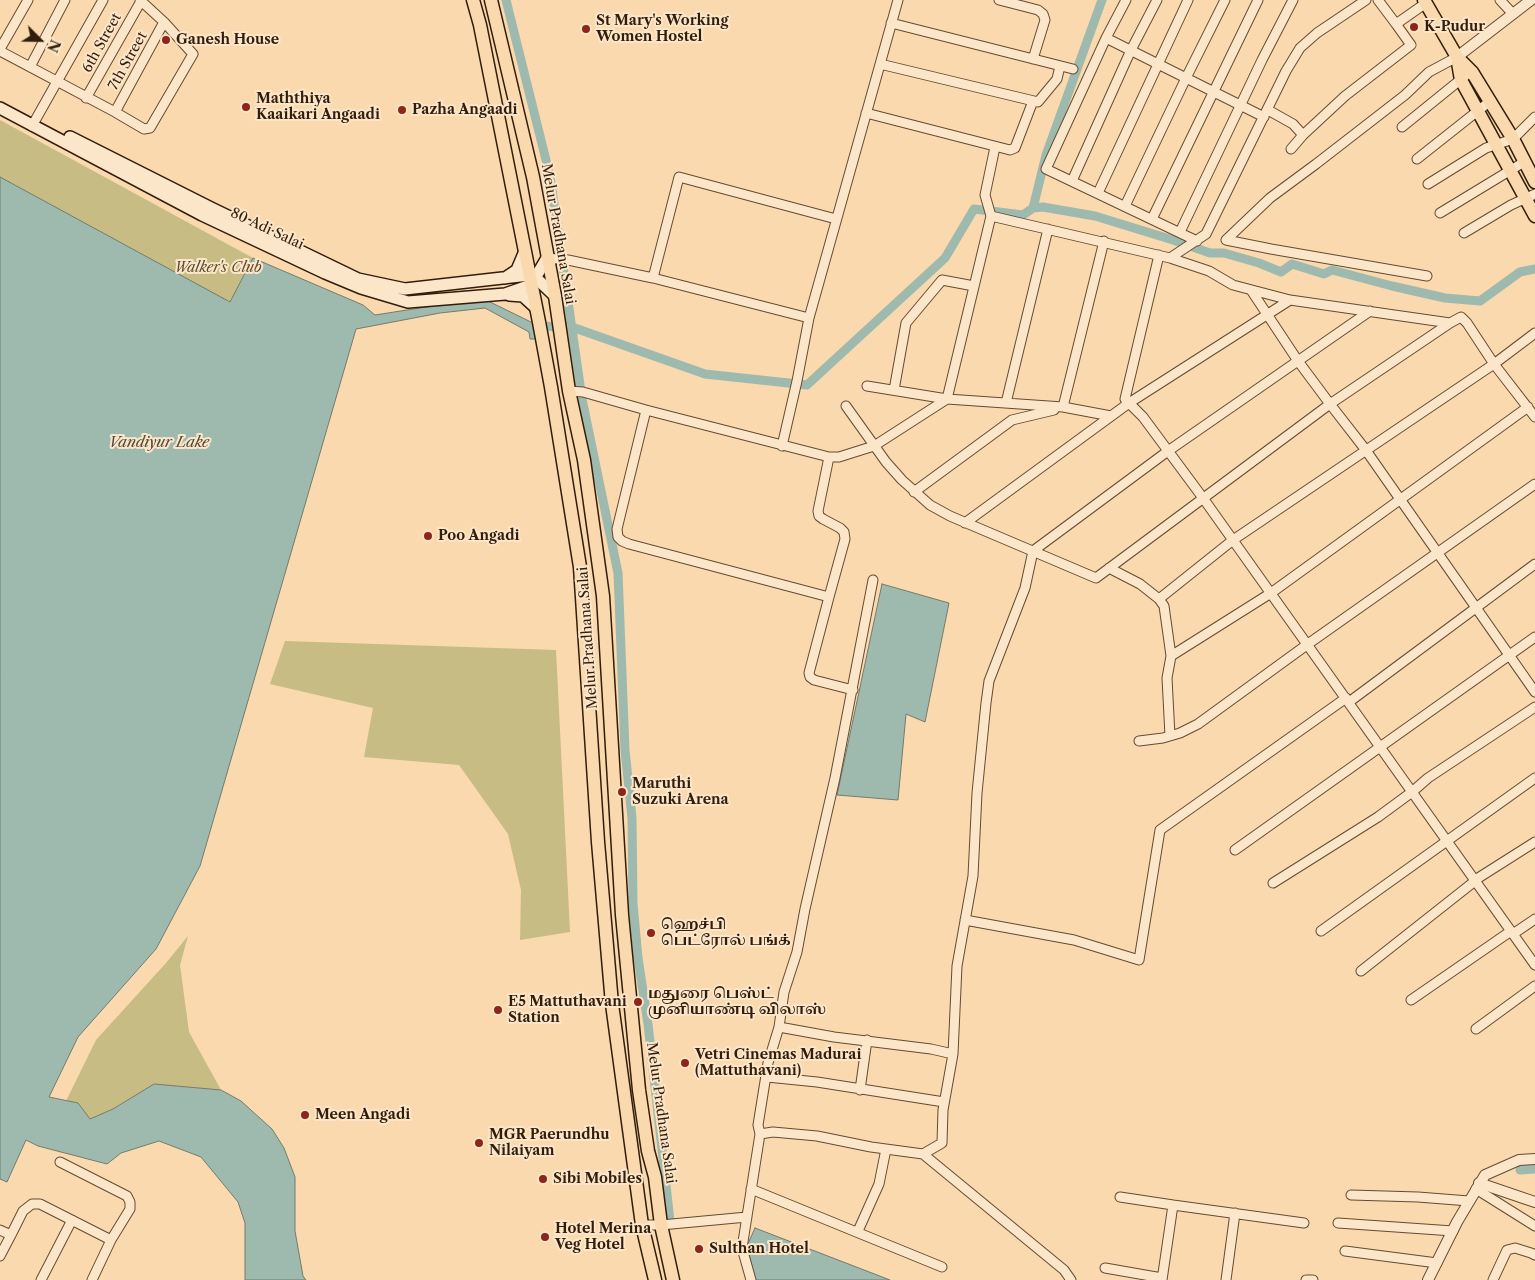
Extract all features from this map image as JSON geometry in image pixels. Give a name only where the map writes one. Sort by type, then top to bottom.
[{"type":"main road","name":"Melur Pradhana Salai","points":[[473,0],[480,25],[532,279],[535,307],[540,327],[580,568],[612,1004],[642,1225],[655,1280]]},
{"type":"main road","name":"Melur Pradhana Salai","points":[[491,0],[550,258],[569,391],[584,460],[603,596],[622,915],[639,1090],[648,1151],[655,1178],[661,1224],[673,1280]]},
{"type":"main road","points":[[1425,2],[1457,57],[1478,110],[1510,170],[1531,196],[1535,216]]},
{"type":"main road","points":[[1466,76],[1489,102],[1513,139],[1535,182]]},
{"type":"main road","name":"80 Adi Salai","points":[[0,100],[34,123],[202,214],[361,288],[408,302],[505,294],[532,279]]},
{"type":"main road","name":"80 Adi Salai","points":[[0,108],[358,279],[405,289],[504,279],[532,279]]},
{"type":"main road","points":[[504,279],[517,270],[525,251]]},
{"type":"main road","points":[[550,258],[532,279],[555,296]]},
{"type":"main road","points":[[505,294],[523,296],[535,307]]},
{"type":"street","points":[[28,0],[0,50],[144,129],[150,128],[193,54],[164,22],[140,0]]},
{"type":"street","points":[[30,67],[65,0]]},
{"type":"street","points":[[34,123],[103,0]]},
{"type":"street","name":"6th Street","points":[[86,98],[140,0]]},
{"type":"street","points":[[782,446],[809,318],[898,0]]},
{"type":"street","points":[[999,0],[1038,10],[1043,14],[1045,20],[1033,59]]},
{"type":"street","points":[[1126,0],[1106,38],[1046,169],[1180,232],[1191,244]]},
{"type":"street","points":[[1072,181],[1131,50],[1157,0]]},
{"type":"street","points":[[1098,194],[1188,0]]},
{"type":"street","points":[[1125,206],[1225,0]]},
{"type":"street","points":[[1152,219],[1258,0]]},
{"type":"street","points":[[1180,232],[1242,106],[1262,60],[1294,0]]},
{"type":"street","points":[[1170,258],[1206,234],[1286,71],[1300,48],[1318,33],[1366,0]]},
{"type":"street","points":[[1291,149],[1303,135],[1345,96],[1410,46],[1378,0]]},
{"type":"street","points":[[1500,0],[1513,14]]},
{"type":"street","points":[[1427,276],[1226,240],[1270,198],[1404,95],[1429,72],[1457,57],[1531,0]]},
{"type":"street","points":[[1396,24],[1425,2]]},
{"type":"street","name":"7th Street","points":[[115,112],[164,22]]},
{"type":"street","points":[[891,23],[1073,69]]},
{"type":"street","points":[[1106,38],[1242,106],[1293,124],[1303,135]]},
{"type":"street","points":[[880,64],[1038,102],[1057,79],[1060,66]]},
{"type":"street","points":[[1402,127],[1466,76]]},
{"type":"street","points":[[866,113],[1005,150],[1015,148],[1033,101]]},
{"type":"street","points":[[1417,159],[1489,102]]},
{"type":"street","points":[[1428,184],[1486,148],[1513,139],[1535,118]]},
{"type":"street","points":[[569,391],[583,392],[829,457],[840,457],[874,446],[947,399],[991,214],[985,195],[995,147]]},
{"type":"street","points":[[1440,213],[1524,162]]},
{"type":"street","points":[[653,278],[679,177],[836,219]]},
{"type":"street","points":[[1464,233],[1496,213],[1531,196]]},
{"type":"street","points":[[991,214],[1170,258],[1209,271],[1233,285],[1290,300],[1450,323]]},
{"type":"street","points":[[1006,403],[1048,229]]},
{"type":"street","points":[[1063,408],[1104,241]]},
{"type":"street","points":[[1159,255],[1125,399],[1143,417],[1203,498],[1535,965]]},
{"type":"street","points":[[550,258],[653,278],[809,318]]},
{"type":"street","points":[[894,390],[906,323],[942,280],[974,286]]},
{"type":"street","points":[[1251,290],[1298,361],[1365,449],[1535,692]]},
{"type":"street","points":[[965,523],[1129,403],[1290,300]]},
{"type":"street","points":[[923,1154],[942,1143],[944,1102],[952,1054],[956,1011],[957,966],[973,876],[977,793],[989,681],[1025,588],[1033,552],[1168,451],[1370,311]]},
{"type":"street","points":[[846,406],[896,474],[930,505],[965,523],[1096,578],[1330,404],[1461,317],[1535,417]]},
{"type":"street","points":[[1159,599],[1233,540],[1365,449],[1494,364],[1535,333]]},
{"type":"street","points":[[867,386],[947,399],[1063,408],[1111,416]]},
{"type":"street","points":[[1171,656],[1271,593],[1528,407]]},
{"type":"street","points":[[914,492],[1012,420],[1063,408]]},
{"type":"street","points":[[646,410],[617,529],[618,536],[622,541],[829,597]]},
{"type":"street","points":[[829,457],[818,511],[819,516],[844,532],[845,539],[809,673],[810,677],[814,680],[853,690]]},
{"type":"street","points":[[1139,741],[1170,736],[1198,724],[1535,484]]},
{"type":"street","points":[[965,920],[1074,940],[1139,960],[1160,830],[1347,700],[1535,564]]},
{"type":"street","points":[[1109,568],[1140,584],[1159,599],[1166,614],[1171,656],[1167,678],[1170,736]]},
{"type":"street","points":[[751,1280],[742,1248],[760,1134],[758,1125],[768,1063],[779,1027],[784,992],[797,952],[853,690],[873,580]]},
{"type":"street","points":[[1235,850],[1381,748],[1535,636]]},
{"type":"street","points":[[1273,883],[1378,816],[1428,778],[1535,707]]},
{"type":"street","points":[[1321,931],[1535,778]]},
{"type":"street","points":[[1361,971],[1475,881],[1535,842]]},
{"type":"street","points":[[1411,1000],[1535,918]]},
{"type":"street","points":[[1476,1029],[1535,986]]},
{"type":"street","points":[[779,1027],[834,1037],[931,1049],[952,1054]]},
{"type":"street","points":[[860,1090],[867,1040]]},
{"type":"street","points":[[767,1077],[944,1102]]},
{"type":"street","points":[[760,1134],[773,1132],[817,1136],[923,1154],[1064,1270],[1070,1280]]},
{"type":"street","points":[[858,1231],[880,1184],[886,1149]]},
{"type":"street","points":[[1428,1280],[1469,1201],[1485,1175],[1519,1160],[1535,1159]]},
{"type":"street","points":[[60,1162],[126,1196],[130,1202],[130,1209],[111,1240],[92,1280]]},
{"type":"street","points":[[1478,1186],[1535,1202]]},
{"type":"street","points":[[1478,1186],[1535,1226]]},
{"type":"street","points":[[751,1189],[858,1231],[942,1267]]},
{"type":"street","points":[[1351,1195],[1469,1201]]},
{"type":"street","points":[[1120,1197],[1304,1222]]},
{"type":"street","points":[[0,1256],[23,1212],[32,1204],[40,1204],[111,1240]]},
{"type":"street","points":[[1105,1268],[1162,1279],[1173,1205]]},
{"type":"street","points":[[1226,1280],[1235,1213]]},
{"type":"street","points":[[642,1225],[747,1217]]},
{"type":"street","points":[[41,1280],[72,1220]]},
{"type":"street","points":[[1338,1223],[1453,1231]]},
{"type":"street","points":[[0,1230],[11,1235]]},
{"type":"street","points":[[1493,1280],[1507,1250],[1515,1248],[1535,1256]]},
{"type":"street","points":[[1345,1251],[1437,1263]]},
{"type":"street","points":[[1306,1280],[1313,1280]]},
{"type":"green space","name":"Walker's Club","points":[[0,120],[253,258],[230,303],[0,177]]},
{"type":"green space","points":[[285,641],[556,650],[570,932],[520,940],[521,890],[508,834],[459,765],[364,757],[373,708],[270,684]]},
{"type":"green space","points":[[188,936],[180,965],[189,1032],[221,1090],[154,1084],[113,1109],[90,1119],[78,1103],[66,1101],[96,1040]]},
{"type":"water","name":"Vandiyur Lake","points":[[0,177],[230,302],[253,258],[363,305],[375,315],[439,305],[488,301],[533,323],[536,339],[530,339],[529,332],[485,308],[440,313],[356,329],[200,866],[156,949],[78,1037],[49,1097],[78,1103],[90,1119],[113,1109],[154,1084],[221,1090],[241,1101],[272,1129],[284,1148],[295,1177],[295,1231],[303,1276],[306,1280],[245,1280],[245,1223],[238,1202],[201,1157],[159,1141],[121,1153],[107,1164],[38,1146],[26,1140],[7,1182],[0,1179]]},
{"type":"water","points":[[882,584],[949,603],[925,722],[906,714],[898,800],[837,795]]},
{"type":"water","points":[[755,1228],[890,1280],[755,1280],[747,1246]]},
{"type":"waterway","points":[[506,0],[550,176],[582,399],[618,573],[625,750],[632,818],[633,904],[670,1221]]},
{"type":"waterway","points":[[534,326],[572,327],[705,374],[807,385],[945,258],[974,209],[1023,215],[1033,208],[1046,155],[1102,0]]},
{"type":"waterway","points":[[1033,208],[1043,207],[1095,216],[1210,253],[1224,253],[1259,263],[1281,272],[1292,264],[1324,274],[1332,270],[1445,298],[1480,301],[1520,272],[1535,269]]},
{"type":"waterway","points":[[1520,1170],[1535,1169]]},
{"type":"place","name":"K-Pudur","points":[[1414,27]]},
{"type":"place","name":"St Mary's Working Women Hostel","points":[[586,29]]},
{"type":"place","name":"Ganesh House","points":[[166,40]]},
{"type":"place","name":"Maththiya Kaaikari Angaadi","points":[[246,107]]},
{"type":"place","name":"Pazha Angaadi","points":[[402,110]]},
{"type":"place","name":"Poo Angadi","points":[[428,536]]},
{"type":"place","name":"Maruthi Suzuki Arena","points":[[622,792]]},
{"type":"place","name":"ஹெச்பி பெட்ரோல் பங்க்","points":[[651,933]]},
{"type":"place","name":"மதுரை பெஸ்ட் முனியாண்டி விலாஸ்","points":[[638,1002]]},
{"type":"place","name":"E5 Mattuthavani Station","points":[[498,1010]]},
{"type":"place","name":"Vetri Cinemas Madurai (Mattuthavani)","points":[[685,1063]]},
{"type":"place","name":"Meen Angadi","points":[[305,1115]]},
{"type":"place","name":"MGR Paerundhu Nilaiyam","points":[[479,1143]]},
{"type":"place","name":"Sibi Mobiles","points":[[543,1179]]},
{"type":"place","name":"Hotel Merina Veg Hotel","points":[[545,1237]]},
{"type":"place","name":"Sulthan Hotel","points":[[699,1249]]}]
